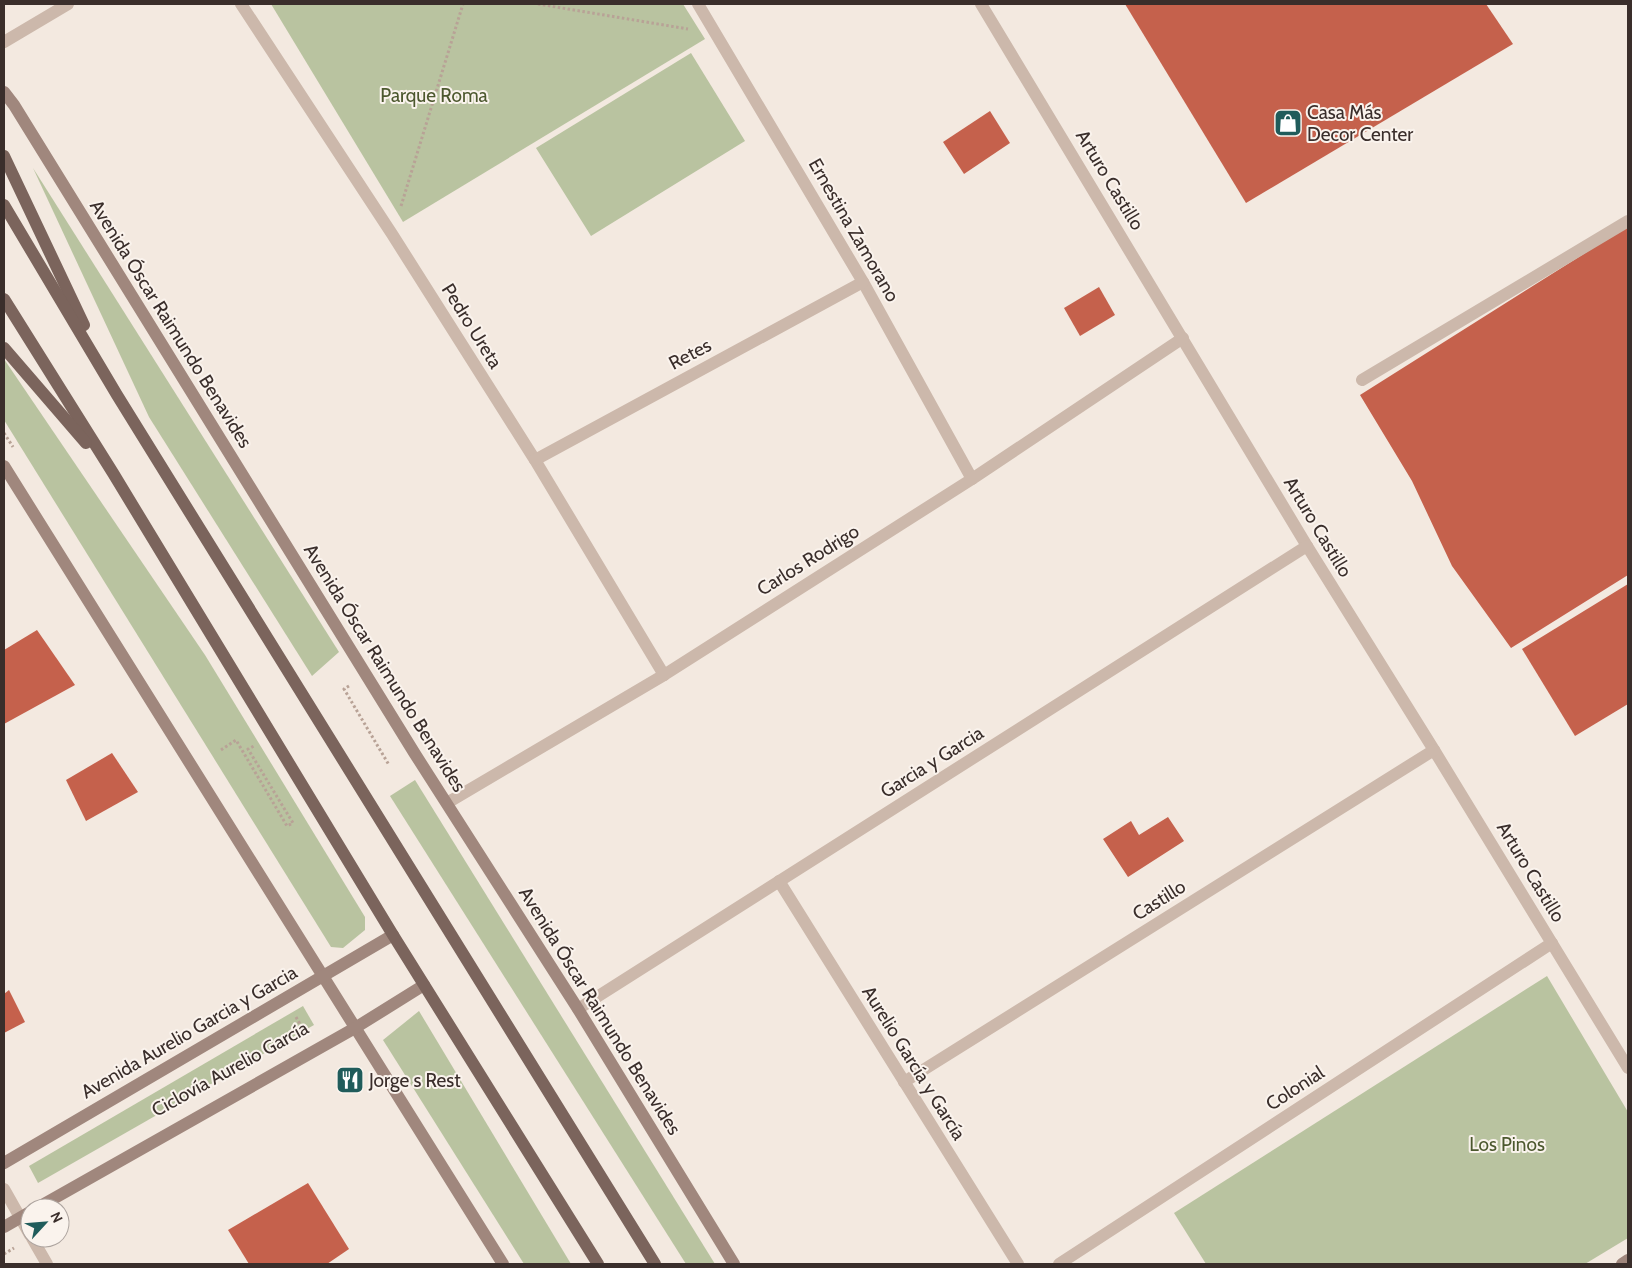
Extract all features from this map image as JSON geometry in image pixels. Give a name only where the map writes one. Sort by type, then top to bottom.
[{"type":"main road","name":"Avenida Óscar Raimundo Benavides","points":[[4,92],[14,105],[410,746],[578,1009],[734,1264]]},
{"type":"main road","points":[[4,156],[118,395]]},
{"type":"main road","points":[[4,205],[118,395],[655,1264]]},
{"type":"main road","points":[[4,299],[113,473],[424,985],[598,1264]]},
{"type":"main road","points":[[4,348],[113,473]]},
{"type":"main road","points":[[4,466],[503,1264]]},
{"type":"main road","name":"Avenida Aurelio Garcia y Garcia","points":[[4,1163],[393,934]]},
{"type":"main road","points":[[55,1198],[355,1028],[424,985]]},
{"type":"main road","points":[[4,1227],[20,1217]]},
{"type":"main road","points":[[1622,1264],[1628,1260]]},
{"type":"street","points":[[4,42],[68,4]]},
{"type":"street","name":"Pedro Ureta","points":[[241,4],[392,234],[535,460],[664,675]]},
{"type":"street","name":"Ernestina Zamorano","points":[[698,4],[863,282],[972,478]]},
{"type":"street","name":"Arturo Castillo","points":[[981,4],[1307,546],[1628,1068]]},
{"type":"street","points":[[1362,380],[1628,221]]},
{"type":"street","name":"Retes","points":[[535,460],[863,282]]},
{"type":"street","name":"Carlos Rodrigo","points":[[446,803],[664,675],[972,478],[1183,338]]},
{"type":"street","name":"Garcia y Garcia","points":[[578,1009],[1307,546]]},
{"type":"street","name":"Castillo","points":[[904,1082],[1434,750]]},
{"type":"street","name":"Aurelio García y García","points":[[779,881],[1018,1264]]},
{"type":"street","name":"Colonial","points":[[1059,1264],[1552,942]]},
{"type":"street","points":[[4,1189],[20,1208]]},
{"type":"street","points":[[38,1248],[47,1264]]},
{"type":"path","points":[[392,234],[463,4]]},
{"type":"path","points":[[538,4],[717,34]]},
{"type":"path","points":[[221,750],[236,740],[287,826],[293,823],[248,749],[253,746],[258,754]]},
{"type":"path","points":[[285,998],[316,1050]]},
{"type":"green space","name":"Parque Roma","points":[[271,4],[683,4],[705,39],[403,222]]},
{"type":"green space","points":[[691,53],[745,141],[591,236],[536,148]]},
{"type":"green space","points":[[33,168],[339,652],[312,676],[149,417]]},
{"type":"green space","points":[[4,359],[205,655],[365,917],[365,930],[343,948],[331,947],[4,420]]},
{"type":"green space","points":[[415,780],[715,1264],[686,1264],[390,796]]},
{"type":"green space","name":"Los Pinos","points":[[1547,976],[1628,1112],[1628,1238],[1585,1264],[1206,1264],[1174,1213]]},
{"type":"green space","points":[[303,1006],[314,1025],[38,1183],[29,1166]]},
{"type":"green space","points":[[419,1011],[571,1264],[524,1264],[383,1040]]},
{"type":"building","name":"Casa Más Decor Center","points":[[1125,4],[1486,4],[1513,44],[1246,203]]},
{"type":"building","points":[[990,111],[1010,143],[964,174],[943,142]]},
{"type":"building","points":[[1628,226],[1628,575],[1511,648],[1452,566],[1412,481],[1360,395]]},
{"type":"building","points":[[1099,287],[1115,315],[1080,336],[1064,308]]},
{"type":"building","points":[[1628,584],[1628,704],[1575,736],[1522,649]]},
{"type":"building","points":[[37,630],[75,685],[4,724],[4,650]]},
{"type":"building","points":[[112,753],[138,792],[86,821],[66,780]]},
{"type":"building","points":[[1168,817],[1184,841],[1128,877],[1103,839],[1131,821],[1139,835]]},
{"type":"building","points":[[9,990],[25,1022],[4,1033],[4,994]]},
{"type":"building","points":[[308,1183],[349,1249],[327,1264],[249,1264],[228,1230]]},
{"type":"place","name":"Casa Más Decor Center","points":[[1288,123]]},
{"type":"place","name":"Jorge s Rest","points":[[350,1080]]}]
